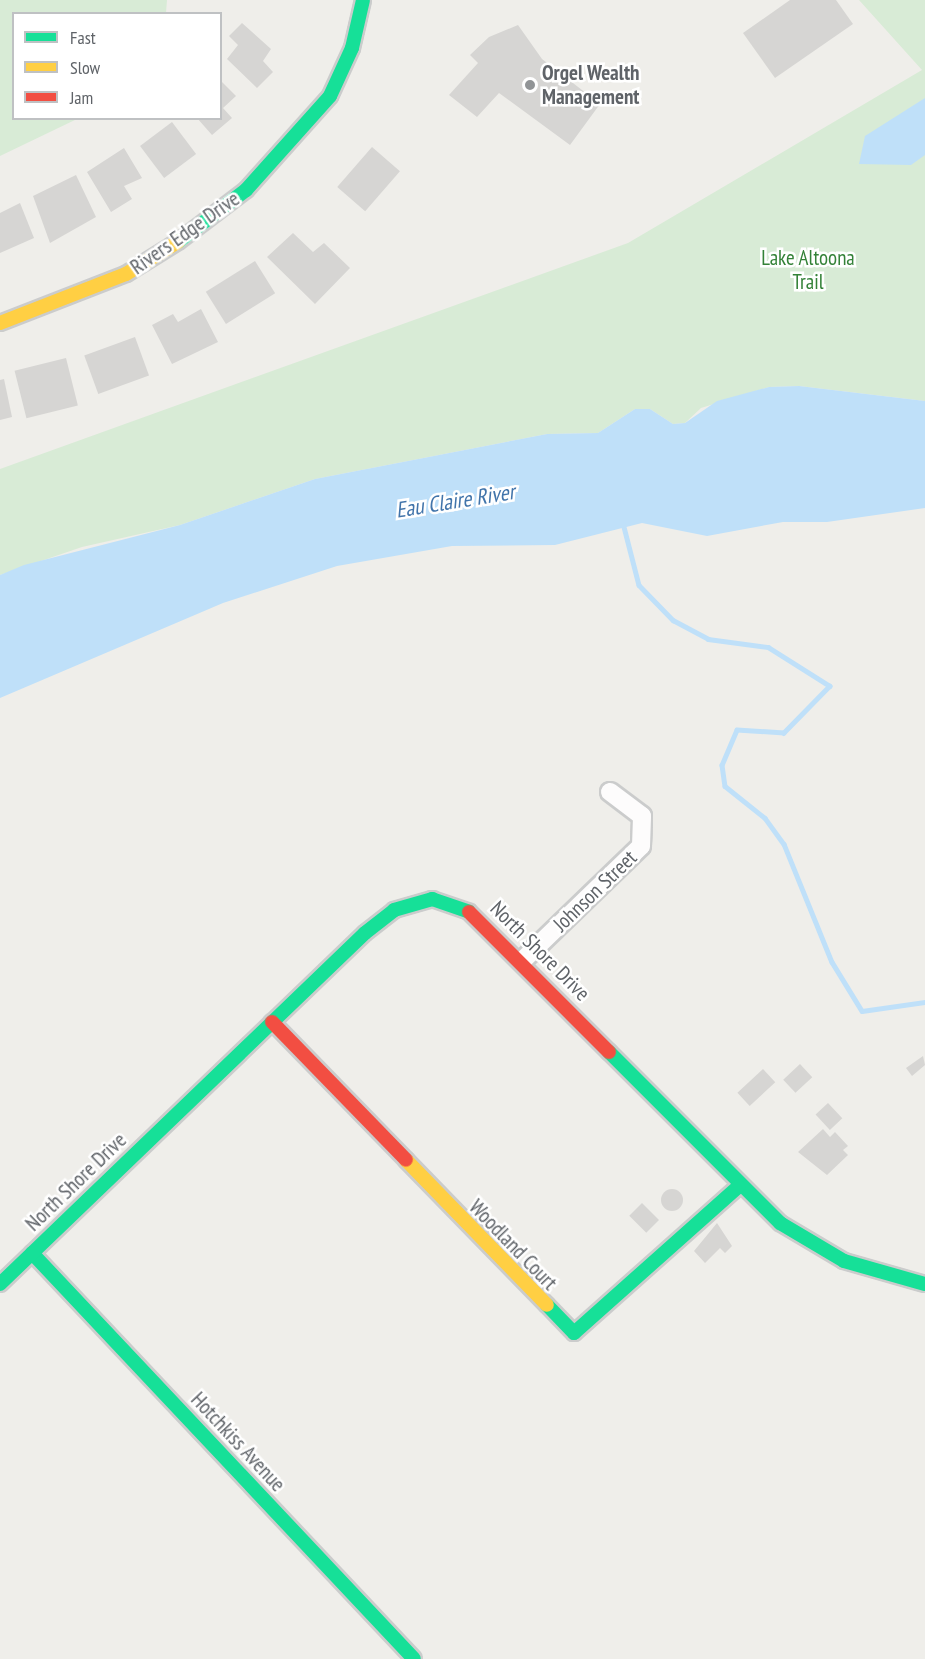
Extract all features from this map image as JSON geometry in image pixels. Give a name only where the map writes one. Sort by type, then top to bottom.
[{"type":"street","points":[[354,0],[359,24]]},
{"type":"street","name":"Rivers Edge Drive","points":[[0,323],[126,274],[219,213],[316,116],[341,75],[359,24],[363,0]]},
{"type":"street","name":"Johnson Street","points":[[522,961],[641,846],[642,816],[610,792]]},
{"type":"street","name":"North Shore Drive","points":[[0,1284],[381,919],[418,900],[459,905],[522,961],[738,1186],[823,1251],[866,1270],[925,1284]]},
{"type":"street","name":"Woodland Court","points":[[272,1022],[574,1333],[738,1186]]},
{"type":"street","name":"Hotchkiss Avenue","points":[[32,1253],[414,1659]]},
{"type":"green space","points":[[0,0],[167,0],[166,12],[12,12],[12,120],[75,120],[0,156]]},
{"type":"green space","name":"Lake Altoona Trail","points":[[859,0],[925,0],[925,401],[799,386],[769,387],[701,408],[685,423],[673,424],[650,409],[635,409],[598,433],[547,434],[315,479],[180,525],[82,547],[0,575],[0,469],[628,243],[922,70]]},
{"type":"water","points":[[925,98],[925,155],[911,165],[859,164],[865,136]]},
{"type":"water","name":"Eau Claire River","points":[[799,386],[925,401],[925,508],[827,522],[783,522],[707,536],[642,523],[555,545],[452,546],[337,566],[223,603],[0,698],[0,575],[24,565],[180,525],[315,479],[547,434],[598,433],[635,409],[650,409],[673,424],[685,423],[717,401],[769,387]]},
{"type":"building","points":[[790,0],[836,0],[853,24],[775,78],[743,33]]},
{"type":"building","points":[[242,23],[271,49],[263,61],[273,72],[257,88],[227,59],[238,45],[229,36]]},
{"type":"building","points":[[518,25],[542,59],[600,104],[570,145],[499,93],[477,117],[449,95],[478,63],[470,55],[489,37]]},
{"type":"building","points":[[222,82],[236,96],[223,108],[232,118],[212,135],[199,120],[222,120]]},
{"type":"building","points":[[172,122],[196,154],[164,178],[140,146]]},
{"type":"building","points":[[372,147],[400,171],[365,211],[337,187]]},
{"type":"building","points":[[124,148],[142,178],[124,186],[132,199],[111,212],[87,172]]},
{"type":"building","points":[[76,175],[96,217],[50,243],[33,196]]},
{"type":"building","points":[[20,203],[34,238],[0,253],[0,213]]},
{"type":"building","points":[[293,233],[313,252],[324,243],[350,268],[315,304],[267,257]]},
{"type":"building","points":[[255,261],[275,293],[226,324],[206,292]]},
{"type":"building","points":[[201,309],[218,342],[172,364],[152,325],[173,314],[178,322]]},
{"type":"building","points":[[135,337],[149,376],[98,394],[84,355]]},
{"type":"building","points":[[66,358],[78,406],[26,418],[15,371]]},
{"type":"building","points":[[4,379],[12,417],[0,420],[0,380]]},
{"type":"building","points":[[923,1056],[925,1065],[912,1076],[906,1068]]},
{"type":"building","points":[[800,1064],[812,1077],[795,1093],[783,1080]]},
{"type":"building","points":[[763,1069],[775,1082],[750,1106],[737,1093]]},
{"type":"building","points":[[828,1103],[842,1118],[830,1130],[816,1115]]},
{"type":"building","points":[[823,1129],[830,1137],[835,1132],[848,1146],[843,1150],[848,1155],[827,1175],[798,1152]]},
{"type":"building","points":[[672,1189],[680,1192],[683,1200],[680,1208],[672,1211],[664,1208],[661,1200],[664,1192]]},
{"type":"building","points":[[642,1203],[659,1220],[646,1233],[629,1216]]},
{"type":"building","points":[[717,1223],[732,1246],[725,1253],[720,1248],[705,1263],[694,1251]]},
{"type":"waterway","points":[[622,519],[639,585],[673,620],[708,639],[768,647],[830,686],[784,733],[737,730],[722,765],[725,786],[765,818],[784,844],[832,962],[862,1011],[925,1002]]},
{"type":"traffic: fast","points":[[179,241],[246,190],[330,96],[352,48],[363,0]]},
{"type":"traffic: fast","points":[[0,1284],[365,933],[394,910],[432,899],[469,912]]},
{"type":"traffic: fast","points":[[609,1052],[780,1223],[844,1261],[925,1284]]},
{"type":"traffic: fast","points":[[547,1305],[574,1333],[738,1187]]},
{"type":"traffic: fast","points":[[32,1253],[414,1659]]},
{"type":"traffic: slow","points":[[0,323],[126,274],[179,241]]},
{"type":"traffic: slow","points":[[406,1160],[547,1305]]},
{"type":"traffic: jam","points":[[469,912],[609,1052]]},
{"type":"traffic: jam","points":[[272,1022],[406,1160]]},
{"type":"place","name":"Orgel Wealth Management","points":[[530,85]]}]
